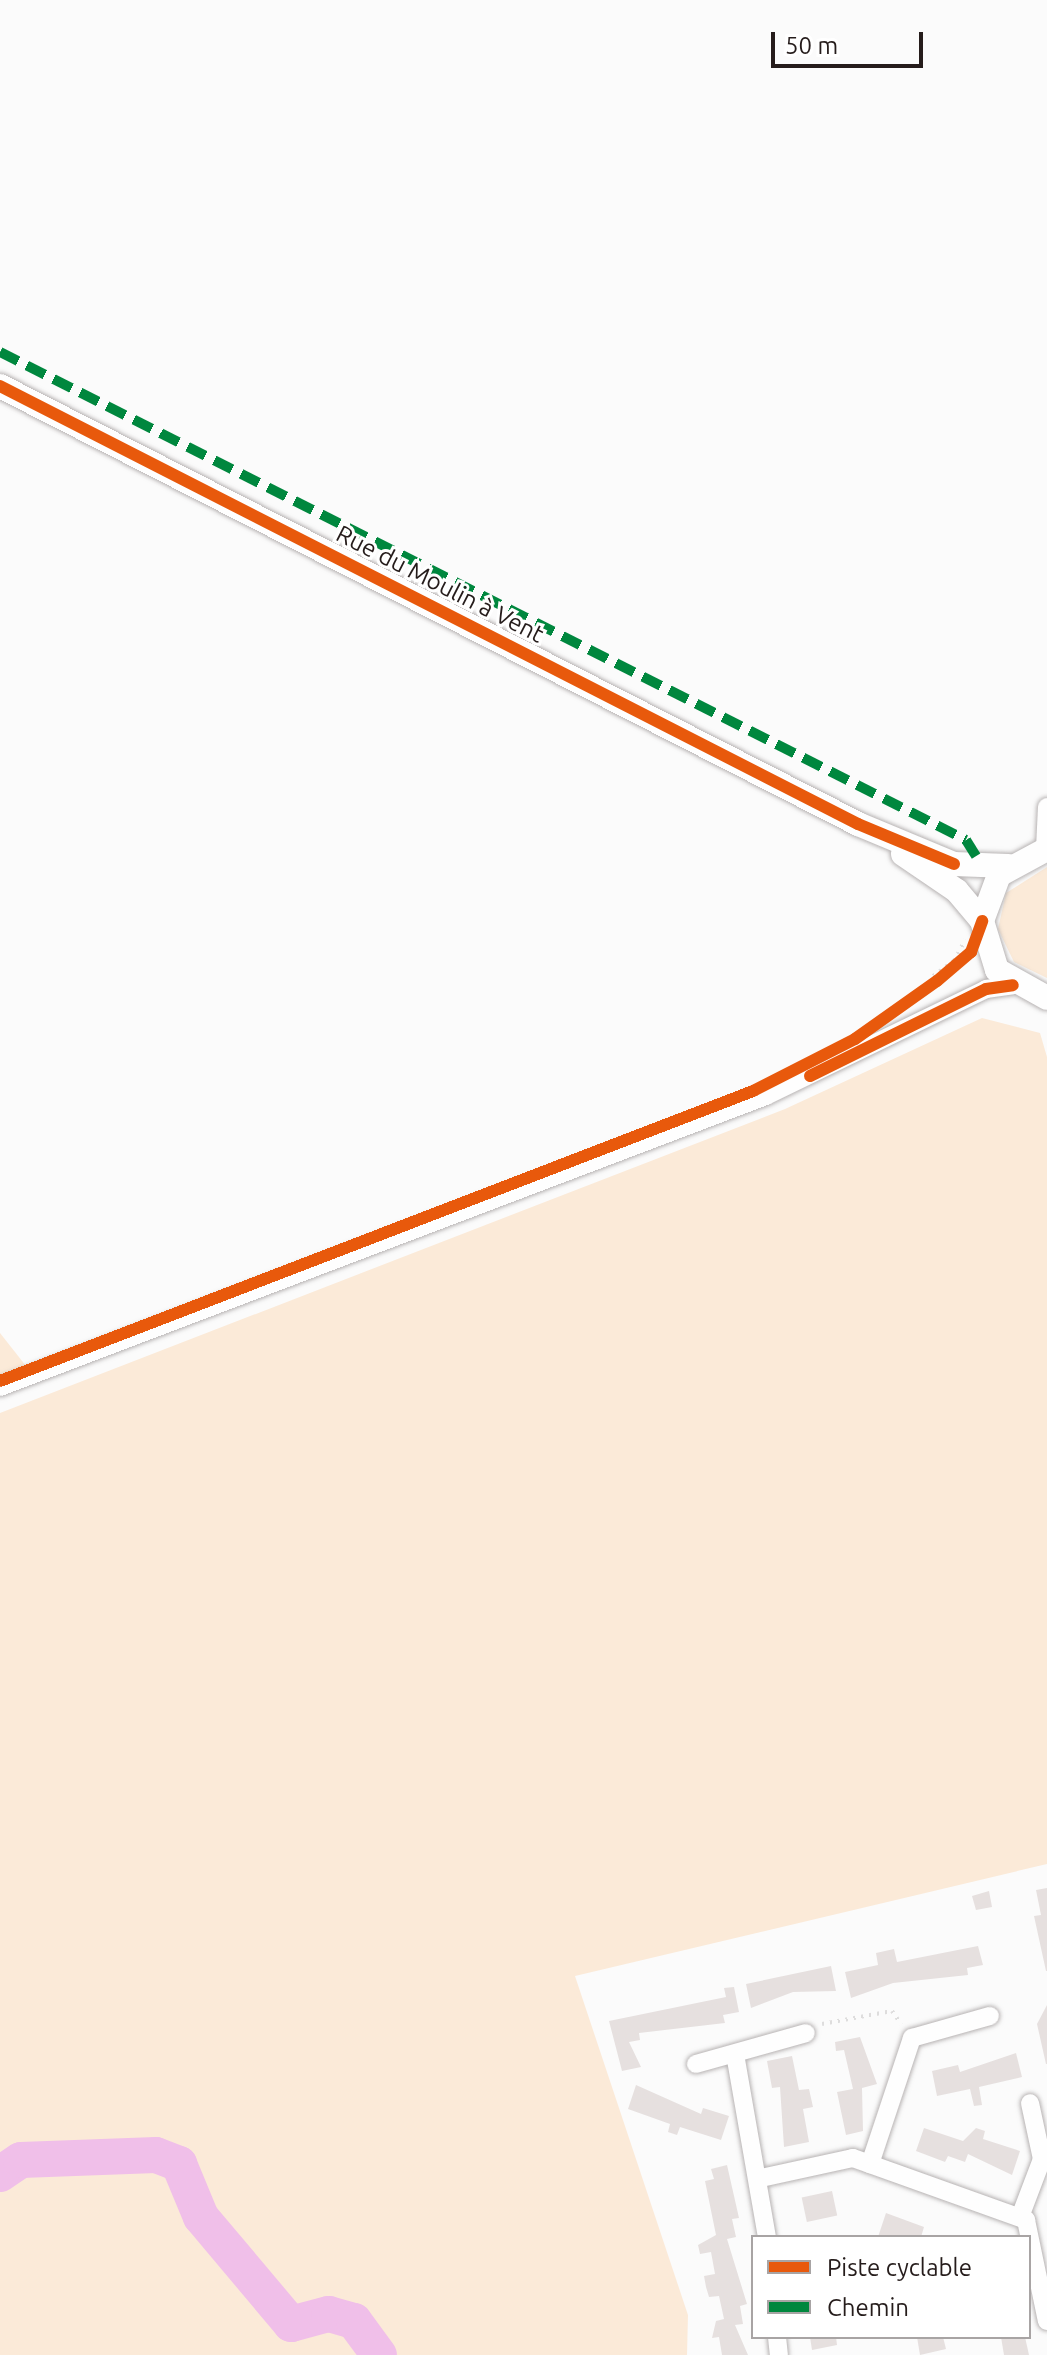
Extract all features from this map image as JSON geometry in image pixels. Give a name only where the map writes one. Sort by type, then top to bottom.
[{"type":"main road","name":"Rue du Moulin à Vent","points":[[0,386],[858,824]]},
{"type":"main road","points":[[858,824],[954,864],[1008,866],[1046,849]]},
{"type":"main road","points":[[858,824],[957,891],[985,947],[1013,985],[1047,998]]},
{"type":"main road","points":[[975,922],[987,896],[1008,866]]},
{"type":"street","points":[[1046,849],[1047,807]]},
{"type":"street","points":[[0,1387],[766,1096],[986,989],[1013,985]]},
{"type":"street","points":[[870,2164],[912,2038],[990,2016]]},
{"type":"street","points":[[696,2064],[806,2033]]},
{"type":"street","points":[[735,2054],[761,2178],[767,2235]]},
{"type":"street","points":[[1020,2217],[1042,2159],[1030,2103]]},
{"type":"street","points":[[761,2178],[853,2158],[1020,2217],[1029,2225],[1031,2235]]},
{"type":"street","points":[[1031,2236],[1047,2321]]},
{"type":"path","points":[[933,976],[964,947],[975,922]]},
{"type":"path","points":[[924,991],[971,952],[975,922]]},
{"type":"path","points":[[806,2033],[819,2024],[892,2011],[912,2038]]},
{"type":"shaded area","points":[[1047,867],[1047,978],[1014,962],[998,929],[1006,893]]},
{"type":"shaded area","points":[[982,1018],[1040,1033],[1047,1057],[1047,1864],[575,1976],[688,2315],[687,2355],[0,2355],[0,1413],[785,1109]]},
{"type":"shaded area","points":[[0,1333],[26,1366],[0,1376]]},
{"type":"building","points":[[1047,1888],[1046,1971],[1034,1916],[1041,1915],[1036,1890]]},
{"type":"building","points":[[989,1891],[992,1907],[976,1910],[972,1896]]},
{"type":"building","points":[[978,1946],[983,1965],[967,1968],[968,1975],[893,1983],[851,1998],[845,1972],[878,1965],[876,1953],[894,1949],[897,1962]]},
{"type":"building","points":[[831,1966],[836,1991],[793,1992],[751,2008],[746,1984]]},
{"type":"building","points":[[734,1987],[739,2012],[723,2015],[725,2023],[639,2033],[640,2040],[629,2042],[641,2067],[622,2071],[609,2021],[726,1997],[724,1988]]},
{"type":"building","points":[[1047,2005],[1047,2064],[1046,2064],[1037,2024]]},
{"type":"building","points":[[860,2037],[877,2084],[862,2088],[863,2131],[846,2135],[837,2092],[853,2089],[844,2050],[836,2051],[835,2042]]},
{"type":"building","points":[[1016,2053],[1022,2077],[979,2087],[982,2105],[974,2106],[970,2089],[937,2096],[932,2071],[958,2065],[960,2072]]},
{"type":"building","points":[[792,2056],[799,2090],[809,2089],[813,2107],[803,2109],[809,2142],[784,2147],[780,2087],[772,2088],[767,2061]]},
{"type":"building","points":[[636,2085],[701,2114],[703,2108],[729,2116],[721,2140],[680,2127],[677,2135],[668,2132],[670,2124],[628,2109]]},
{"type":"building","points":[[924,2128],[963,2141],[976,2128],[985,2131],[983,2139],[1020,2151],[1012,2175],[968,2154],[965,2162],[948,2156],[945,2162],[916,2151]]},
{"type":"building","points":[[727,2165],[739,2218],[732,2219],[736,2237],[727,2239],[747,2304],[740,2306],[743,2324],[735,2325],[748,2355],[722,2355],[719,2337],[712,2338],[716,2321],[724,2319],[719,2296],[709,2297],[706,2287],[704,2276],[715,2274],[711,2252],[700,2254],[698,2245],[716,2235],[705,2181],[714,2179],[711,2169]]},
{"type":"building","points":[[832,2191],[837,2215],[807,2222],[802,2197]]},
{"type":"building","points":[[886,2213],[924,2227],[922,2235],[879,2235]]},
{"type":"building","points":[[810,2339],[836,2339],[837,2345],[812,2350]]},
{"type":"building","points":[[917,2339],[944,2339],[946,2349],[920,2355]]},
{"type":"building","points":[[1001,2339],[1025,2339],[1029,2355],[1004,2355]]},
{"type":"waterway","points":[[0,2174],[21,2160],[156,2155],[179,2164],[201,2217],[291,2324],[329,2314],[354,2321],[379,2355]]},
{"type":"marked path","points":[[0,352],[966,840],[976,856]]},
{"type":"cycle path","points":[[0,386],[858,824],[954,864]]},
{"type":"cycle path","points":[[0,1381],[753,1091],[855,1039],[937,981],[971,952],[982,921]]},
{"type":"cycle path","points":[[810,1076],[986,989],[1013,985]]}]
